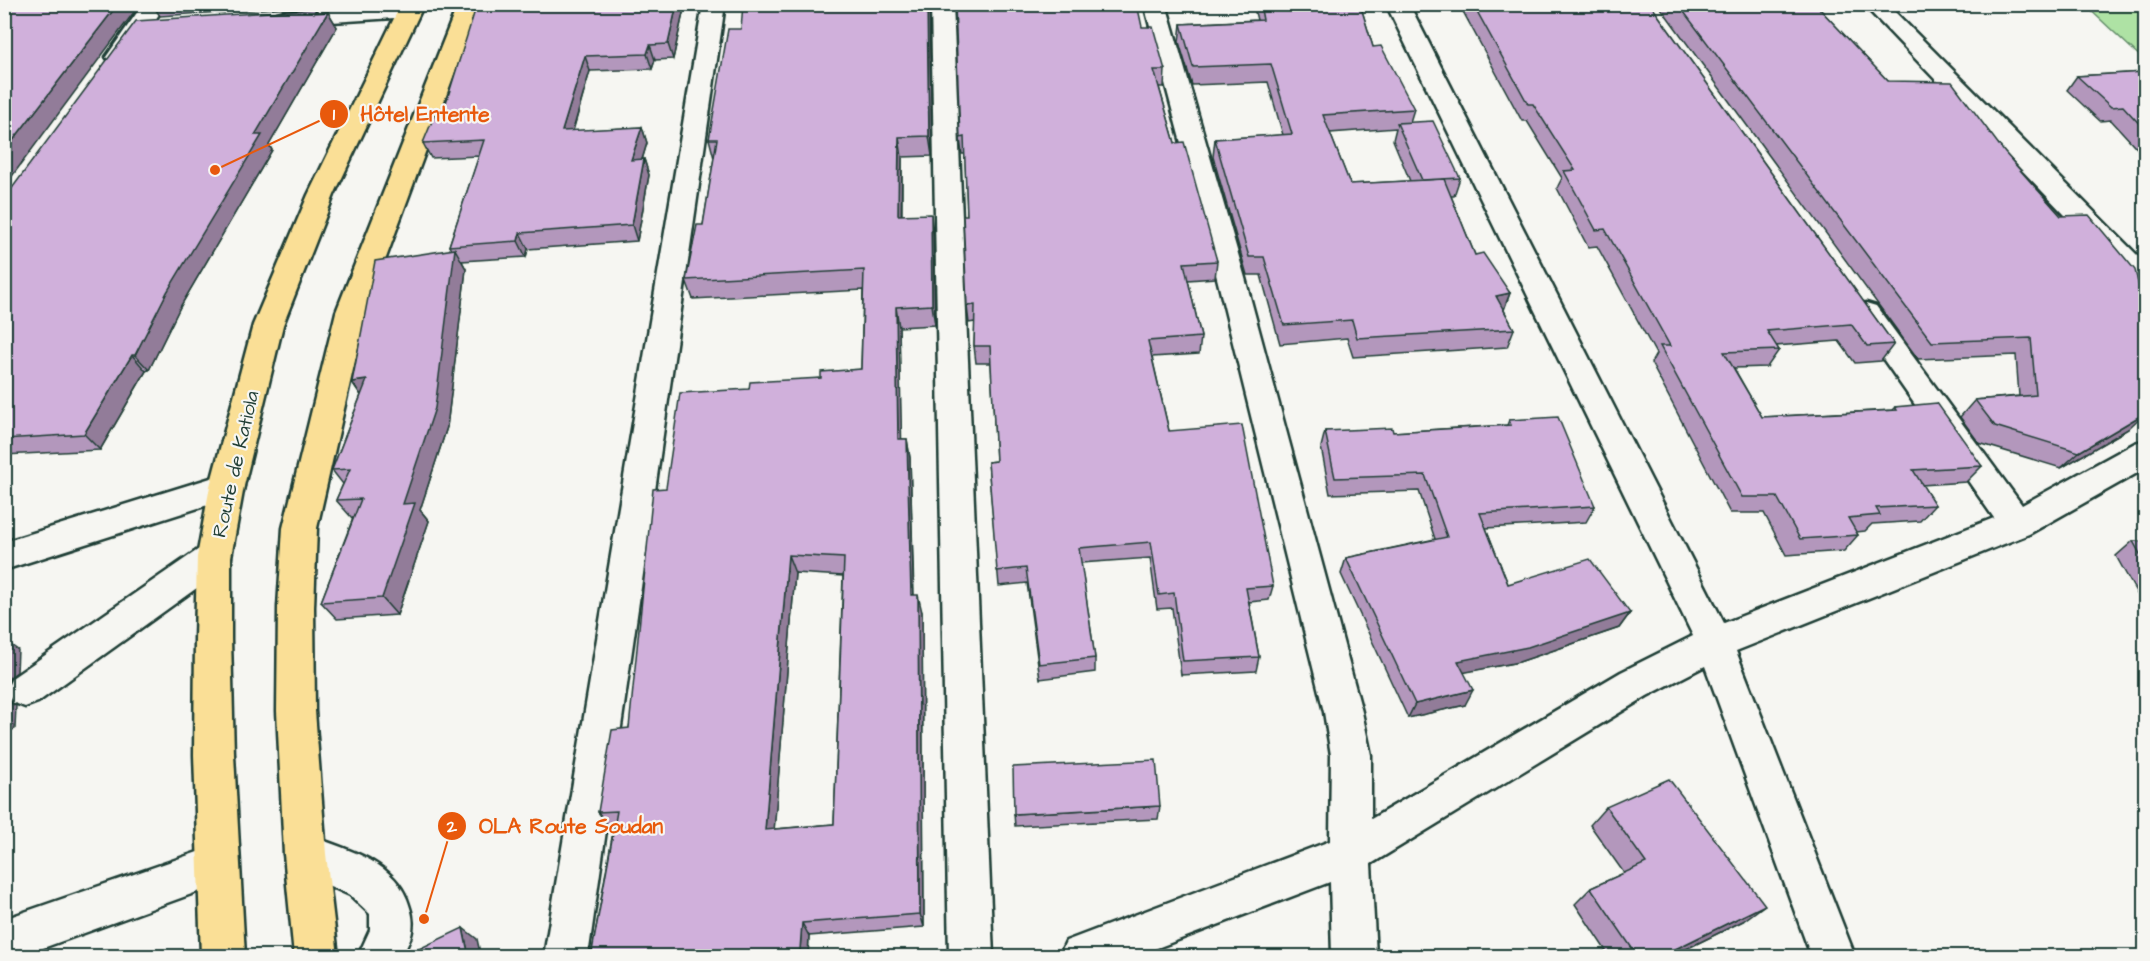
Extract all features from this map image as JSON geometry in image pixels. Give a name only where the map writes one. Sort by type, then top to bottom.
[{"type":"highway","points":[[316,957],[305,854],[296,711],[296,608],[300,528],[351,312],[475,6]]},
{"type":"highway","name":"Route de Katiola","points":[[223,957],[214,754],[214,557],[227,486],[268,325],[321,195],[411,8]]},
{"type":"street","points":[[566,957],[714,4]]},
{"type":"street","points":[[942,4],[971,957]]},
{"type":"street","points":[[1155,4],[1231,278],[1343,712],[1351,755],[1350,854],[1354,957]]},
{"type":"street","points":[[1397,4],[1715,643],[1833,957]]},
{"type":"street","points":[[1874,4],[2142,278],[2145,286]]},
{"type":"street","points":[[269,19],[411,8]]},
{"type":"street","points":[[106,73],[153,19]]},
{"type":"street","points":[[1851,293],[2017,524]]},
{"type":"street","points":[[1081,957],[1350,854],[1634,684],[1715,643],[2017,524],[2145,452]]},
{"type":"street","points":[[4,556],[227,486]]},
{"type":"street","points":[[25,690],[214,557]]},
{"type":"street","points":[[305,854],[373,884],[389,904],[391,931],[380,957]]},
{"type":"street","points":[[4,941],[218,865]]},
{"type":"green space","points":[[2085,5],[2145,5],[2145,61]]},
{"type":"building","points":[[4,4],[118,4],[4,152]]},
{"type":"building","points":[[477,4],[677,4],[668,44],[650,45],[647,54],[585,56],[562,131],[642,127],[631,160],[644,159],[632,225],[520,233],[518,241],[449,246],[484,140],[423,143],[437,109],[444,109]]},
{"type":"building","points":[[743,4],[927,4],[929,136],[899,137],[898,215],[931,214],[932,305],[896,307],[898,439],[907,439],[911,595],[918,595],[920,914],[802,923],[800,950],[697,954],[676,957],[591,957],[617,811],[598,812],[612,730],[629,728],[653,489],[666,488],[680,393],[749,389],[750,382],[821,378],[821,372],[861,369],[864,270],[686,280],[697,225],[703,225],[717,139],[709,139],[728,29],[741,29]],"holes":[[[788,555],[844,558],[834,824],[765,830]]]},
{"type":"building","points":[[955,4],[1137,4],[1142,27],[1153,27],[1165,70],[1154,70],[1175,143],[1184,142],[1217,261],[1184,263],[1201,337],[1148,341],[1169,431],[1242,425],[1273,586],[1246,588],[1259,657],[1183,661],[1174,593],[1159,595],[1151,542],[1079,548],[1095,658],[1039,664],[1026,568],[997,571],[988,462],[996,461],[990,346],[974,346],[975,305],[967,306],[963,215],[967,215],[964,137],[960,138]]},
{"type":"building","points":[[1260,4],[1360,4],[1373,47],[1381,46],[1414,109],[1323,115],[1350,184],[1444,179],[1475,255],[1483,253],[1510,293],[1496,296],[1514,329],[1357,338],[1352,320],[1284,325],[1264,257],[1249,257],[1215,139],[1292,134],[1271,64],[1193,67],[1181,24],[1263,20]]},
{"type":"building","points":[[1473,4],[1650,4],[1894,344],[1867,346],[1851,324],[1767,331],[1779,350],[1724,352],[1762,417],[1897,410],[1895,407],[1937,403],[1982,466],[1913,470],[1935,505],[1876,508],[1880,515],[1848,518],[1858,535],[1800,539],[1777,497],[1742,497],[1660,346],[1670,346],[1605,229],[1596,230],[1564,171],[1575,170],[1533,104],[1528,104]]},
{"type":"building","points":[[1678,4],[1815,4],[1888,81],[1952,82],[2005,153],[2061,216],[2089,215],[2135,270],[2145,312],[2145,334],[2143,334],[2145,413],[2079,452],[1995,426],[1975,400],[2036,395],[2031,338],[1932,342]]},
{"type":"building","points":[[316,9],[314,13],[328,12],[255,135],[262,135],[167,292],[135,355],[132,355],[84,434],[4,439],[4,199],[136,21]]},
{"type":"building","points":[[2145,72],[2145,130],[2123,106],[2111,107],[2077,76]]},
{"type":"building","points":[[1433,121],[1460,178],[1422,180],[1397,123]]},
{"type":"building","points":[[455,249],[435,408],[403,504],[415,503],[382,598],[321,602],[361,499],[336,500],[350,469],[332,470],[367,380],[352,382],[375,261]]},
{"type":"building","points":[[1558,417],[1595,506],[1480,513],[1508,584],[1590,559],[1630,613],[1528,647],[1458,661],[1473,690],[1415,704],[1346,558],[1447,537],[1425,475],[1335,478],[1325,431],[1392,428],[1393,432],[1511,425],[1509,420]]},
{"type":"building","points":[[2133,541],[2145,542],[2145,563]]},
{"type":"building","points":[[1156,760],[1160,806],[1014,814],[1013,767]]},
{"type":"building","points":[[1669,779],[1765,905],[1659,957],[1638,957],[1591,888],[1646,863],[1606,807]]},
{"type":"building","points":[[463,928],[469,957],[402,957]]},
{"type":"place","name":"Hôtel Entente","points":[[215,170]]},
{"type":"place","name":"OLA Route Soudan","points":[[424,919]]}]
